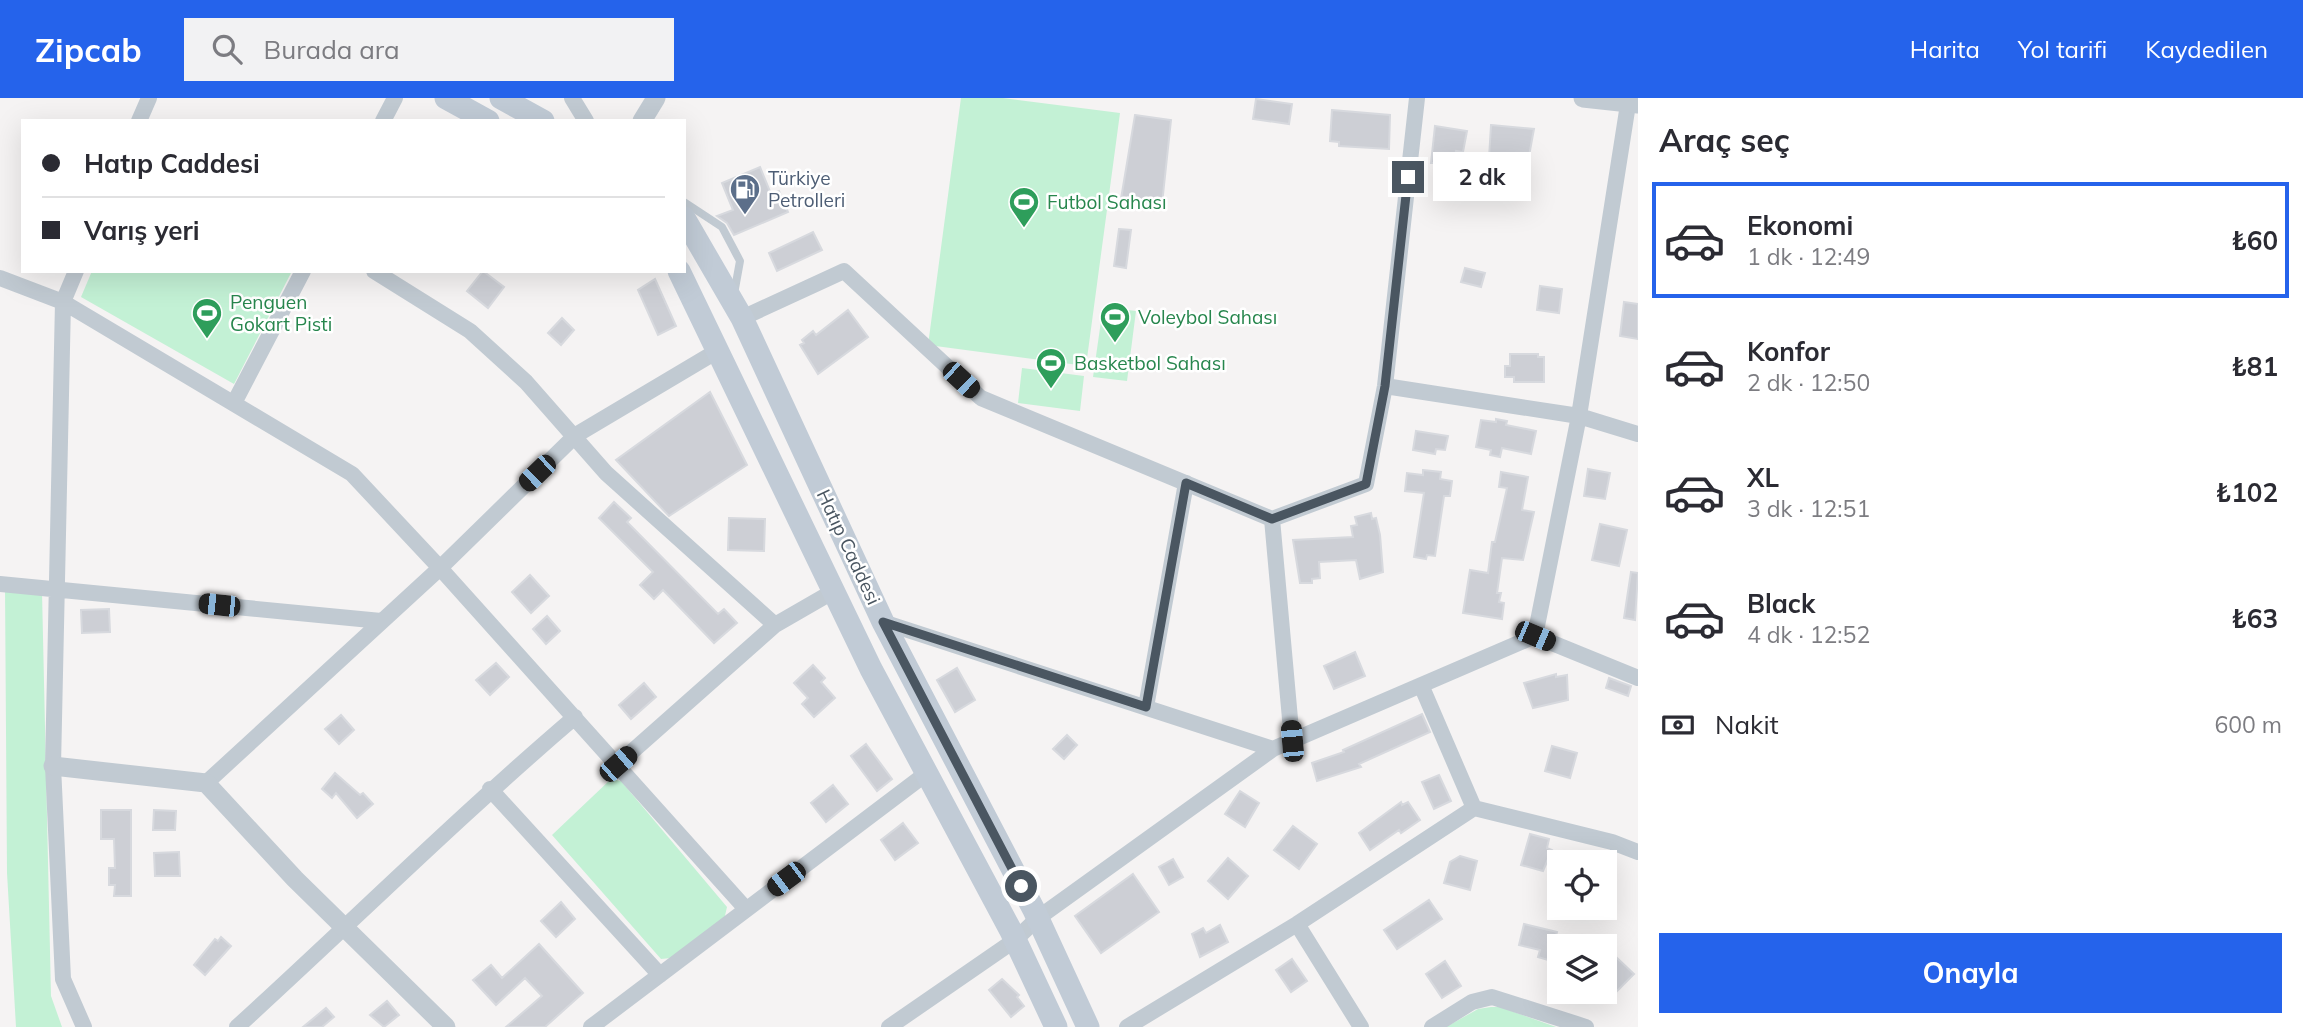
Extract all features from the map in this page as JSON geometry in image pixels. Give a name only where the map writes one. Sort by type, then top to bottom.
[{"type":"main road","points":[[446,98],[484,119]]},
{"type":"main road","points":[[501,98],[539,119]]},
{"type":"main road","name":"Hatıp Caddesi","points":[[686,221],[738,309],[883,622],[1038,918],[1088,1027]]},
{"type":"main road","name":"Hatıp Caddesi","points":[[680,273],[870,669],[1015,940],[1055,1027]]},
{"type":"street","points":[[140,119],[149,98]]},
{"type":"street","points":[[384,119],[395,98]]},
{"type":"street","points":[[572,98],[585,119]]},
{"type":"street","points":[[643,119],[656,98]]},
{"type":"street","points":[[738,309],[844,271],[981,398],[1272,519],[1366,484],[1385,386],[1417,98]]},
{"type":"street","points":[[1535,636],[1580,416],[1632,102],[1583,98]]},
{"type":"street","points":[[75,273],[63,302],[53,765],[63,979],[84,1027]]},
{"type":"street","points":[[233,403],[302,273]]},
{"type":"street","points":[[377,273],[470,331],[526,382],[576,435],[606,473],[775,625]]},
{"type":"street","points":[[0,278],[63,302],[352,474],[618,764],[746,909]]},
{"type":"street","points":[[206,783],[440,568],[576,435],[719,351]]},
{"type":"street","points":[[1385,386],[1580,416],[1638,434]]},
{"type":"street","points":[[1146,707],[1186,483]]},
{"type":"street","points":[[1272,519],[1292,741]]},
{"type":"street","points":[[0,584],[381,621]]},
{"type":"street","points":[[618,764],[775,625],[834,591]]},
{"type":"street","points":[[883,622],[1273,749]]},
{"type":"street","points":[[889,1027],[1015,940],[1038,918],[1273,749],[1535,636],[1638,678]]},
{"type":"street","points":[[1421,685],[1474,808]]},
{"type":"street","points":[[237,1027],[345,929],[490,789],[575,717]]},
{"type":"street","points":[[53,765],[206,783],[295,879],[446,1027]]},
{"type":"street","points":[[591,1027],[927,773]]},
{"type":"street","points":[[490,789],[660,975]]},
{"type":"street","points":[[1127,1027],[1297,924],[1474,808],[1612,842],[1638,852]]},
{"type":"street","points":[[1297,924],[1361,1027]]},
{"type":"street","points":[[1432,1027],[1472,1002],[1492,997],[1586,1027]]},
{"type":"lane","points":[[686,203],[722,227],[740,261],[738,309]]},
{"type":"green space","name":"Futbol Sahası","points":[[961,98],[1003,98],[1120,113],[1086,366],[928,345]]},
{"type":"green space","name":"Penguen Gokart Pisti","points":[[91,273],[291,273],[234,384],[81,297]]},
{"type":"green space","name":"Voleybol Sahası","points":[[1103,307],[1136,311],[1127,381],[1093,377]]},
{"type":"green space","name":"Basketbol Sahası","points":[[1022,368],[1084,376],[1080,411],[1018,403]]},
{"type":"green space","points":[[5,588],[42,592],[51,996],[62,1027],[16,1027],[7,873]]},
{"type":"green space","points":[[611,779],[621,781],[727,907],[724,920],[671,958],[661,959],[552,835]]},
{"type":"green space","points":[[1500,1007],[1556,1027],[1446,1027],[1478,1009]]},
{"type":"building","points":[[1256,99],[1292,104],[1289,124],[1253,119]]},
{"type":"building","points":[[1332,110],[1390,115],[1389,149],[1339,146],[1339,142],[1330,141]]},
{"type":"building","points":[[1135,115],[1171,120],[1162,204],[1121,199]]},
{"type":"building","points":[[1491,125],[1534,129],[1529,156],[1509,155],[1509,173],[1502,172],[1502,176],[1488,175]]},
{"type":"building","points":[[1435,126],[1467,131],[1463,152],[1456,151],[1453,169],[1448,168],[1447,172],[1434,169],[1435,163],[1431,163]]},
{"type":"building","points":[[760,167],[771,194],[779,191],[788,212],[734,235],[727,223],[717,216],[733,210],[722,183]]},
{"type":"building","points":[[1119,229],[1131,230],[1126,268],[1114,266]]},
{"type":"building","points":[[813,232],[822,250],[777,271],[769,253]]},
{"type":"building","points":[[1465,268],[1485,273],[1481,287],[1461,282]]},
{"type":"building","points":[[481,273],[486,273],[504,287],[488,308],[467,291]]},
{"type":"building","points":[[655,279],[676,326],[658,335],[638,290]]},
{"type":"building","points":[[1540,286],[1562,289],[1559,313],[1537,310]]},
{"type":"building","points":[[1624,302],[1638,304],[1638,339],[1620,336]]},
{"type":"building","points":[[848,310],[868,337],[818,374],[800,345],[804,343],[802,340],[813,331],[816,335]]},
{"type":"building","points":[[562,318],[574,330],[561,345],[548,333]]},
{"type":"building","points":[[1510,354],[1538,354],[1538,357],[1544,357],[1544,382],[1514,382],[1514,377],[1505,377],[1505,366],[1510,366]]},
{"type":"building","points":[[710,392],[747,465],[669,516],[616,460]]},
{"type":"building","points":[[1496,419],[1507,421],[1506,425],[1536,431],[1531,454],[1502,448],[1500,457],[1490,455],[1491,450],[1476,447],[1481,420],[1496,422]]},
{"type":"building","points":[[1416,431],[1448,436],[1445,450],[1436,449],[1435,454],[1413,450]]},
{"type":"building","points":[[1588,469],[1610,473],[1605,499],[1584,496]]},
{"type":"building","points":[[1423,470],[1441,472],[1440,479],[1452,481],[1450,496],[1444,496],[1435,556],[1427,555],[1426,559],[1414,557],[1424,493],[1405,491],[1407,473],[1423,475]]},
{"type":"building","points":[[1501,472],[1528,477],[1522,510],[1534,512],[1523,560],[1502,558],[1497,593],[1501,593],[1499,602],[1504,603],[1502,619],[1463,613],[1470,570],[1488,573],[1492,542],[1495,542],[1507,488],[1499,487]]},
{"type":"building","points":[[614,502],[631,518],[627,522],[718,614],[724,609],[737,623],[714,643],[663,590],[654,599],[640,585],[653,572],[599,518]]},
{"type":"building","points":[[1371,513],[1372,519],[1376,518],[1380,535],[1383,572],[1360,579],[1356,560],[1319,562],[1320,578],[1312,579],[1312,583],[1300,583],[1293,540],[1353,537],[1351,526],[1357,525],[1355,517]]},
{"type":"building","points":[[729,518],[765,519],[764,551],[728,550]]},
{"type":"building","points":[[1600,524],[1627,530],[1619,566],[1592,560]]},
{"type":"building","points":[[1631,572],[1638,573],[1635,620],[1624,618]]},
{"type":"building","points":[[530,575],[549,596],[531,613],[512,592]]},
{"type":"building","points":[[109,609],[110,632],[82,633],[81,610]]},
{"type":"building","points":[[547,616],[560,631],[546,644],[533,629]]},
{"type":"building","points":[[1355,652],[1365,676],[1334,689],[1324,666]]},
{"type":"building","points":[[496,663],[509,677],[490,695],[476,680]]},
{"type":"building","points":[[813,665],[825,678],[821,682],[835,698],[814,717],[802,704],[808,698],[794,683]]},
{"type":"building","points":[[957,668],[975,700],[955,712],[937,680]]},
{"type":"building","points":[[1556,674],[1556,677],[1567,675],[1568,700],[1533,708],[1524,683]]},
{"type":"building","points":[[1609,678],[1631,686],[1628,696],[1606,688]]},
{"type":"building","points":[[644,683],[656,697],[631,719],[619,705]]},
{"type":"building","points":[[1422,714],[1430,732],[1359,764],[1361,767],[1317,781],[1312,763],[1344,752],[1343,750]]},
{"type":"building","points":[[341,715],[354,730],[339,744],[325,729]]},
{"type":"building","points":[[1067,735],[1077,745],[1064,759],[1053,749]]},
{"type":"building","points":[[866,744],[892,779],[877,791],[851,756]]},
{"type":"building","points":[[1552,746],[1577,753],[1570,778],[1545,771]]},
{"type":"building","points":[[335,773],[360,795],[363,793],[373,804],[357,818],[336,793],[332,798],[322,789]]},
{"type":"building","points":[[1439,775],[1451,801],[1434,809],[1422,782]]},
{"type":"building","points":[[833,785],[848,804],[826,822],[811,803]]},
{"type":"building","points":[[1240,791],[1259,803],[1245,827],[1225,814]]},
{"type":"building","points":[[1401,802],[1402,805],[1408,802],[1420,820],[1401,833],[1399,830],[1370,850],[1359,833]]},
{"type":"building","points":[[101,810],[131,810],[131,896],[114,896],[115,885],[109,885],[109,868],[115,868],[114,839],[101,839]]},
{"type":"building","points":[[154,810],[176,811],[175,830],[153,830]]},
{"type":"building","points":[[903,823],[918,843],[895,860],[881,840]]},
{"type":"building","points":[[1293,826],[1317,844],[1299,869],[1274,850]]},
{"type":"building","points":[[1530,834],[1549,839],[1547,848],[1552,850],[1547,850],[1547,862],[1543,871],[1521,865]]},
{"type":"building","points":[[179,852],[180,876],[155,876],[154,853]]},
{"type":"building","points":[[1460,856],[1477,861],[1470,890],[1444,883],[1450,862]]},
{"type":"building","points":[[1228,858],[1248,876],[1228,899],[1208,881]]},
{"type":"building","points":[[1173,859],[1183,877],[1169,885],[1159,867]]},
{"type":"building","points":[[1133,874],[1159,912],[1101,953],[1075,916]]},
{"type":"building","points":[[1429,900],[1442,919],[1397,949],[1384,930]]},
{"type":"building","points":[[561,902],[575,919],[556,937],[541,921]]},
{"type":"building","points":[[1524,924],[1557,932],[1547,934],[1547,960],[1538,957],[1540,950],[1519,945]]},
{"type":"building","points":[[1220,925],[1228,942],[1200,957],[1192,934],[1203,928],[1206,933]]},
{"type":"building","points":[[221,937],[231,946],[205,975],[194,965],[215,939],[218,941]]},
{"type":"building","points":[[539,944],[583,993],[545,1027],[506,1027],[542,996],[525,978],[496,1005],[473,980],[491,965],[502,978]]},
{"type":"building","points":[[1617,958],[1634,974],[1617,991]]},
{"type":"building","points":[[1292,959],[1307,981],[1291,992],[1276,970]]},
{"type":"building","points":[[1445,961],[1461,986],[1442,998],[1426,974]]},
{"type":"building","points":[[1002,979],[1019,995],[1017,997],[1024,1006],[1011,1017],[989,990]]},
{"type":"building","points":[[387,1001],[399,1015],[384,1027],[370,1015]]},
{"type":"building","points":[[326,1008],[334,1017],[322,1027],[303,1027]]},
{"type":"place","name":"Türkiye Petrolleri","points":[[745,216]]},
{"type":"place","name":"Futbol Sahası","points":[[1024,229]]},
{"type":"place","name":"Penguen Gokart Pisti","points":[[207,340]]},
{"type":"place","name":"Voleybol Sahası","points":[[1115,344]]},
{"type":"place","name":"Basketbol Sahası","points":[[1051,390]]},
{"type":"route","points":[[1021,886],[883,622],[1146,707],[1186,483],[1272,519],[1366,484],[1385,386],[1408,177]]}]
